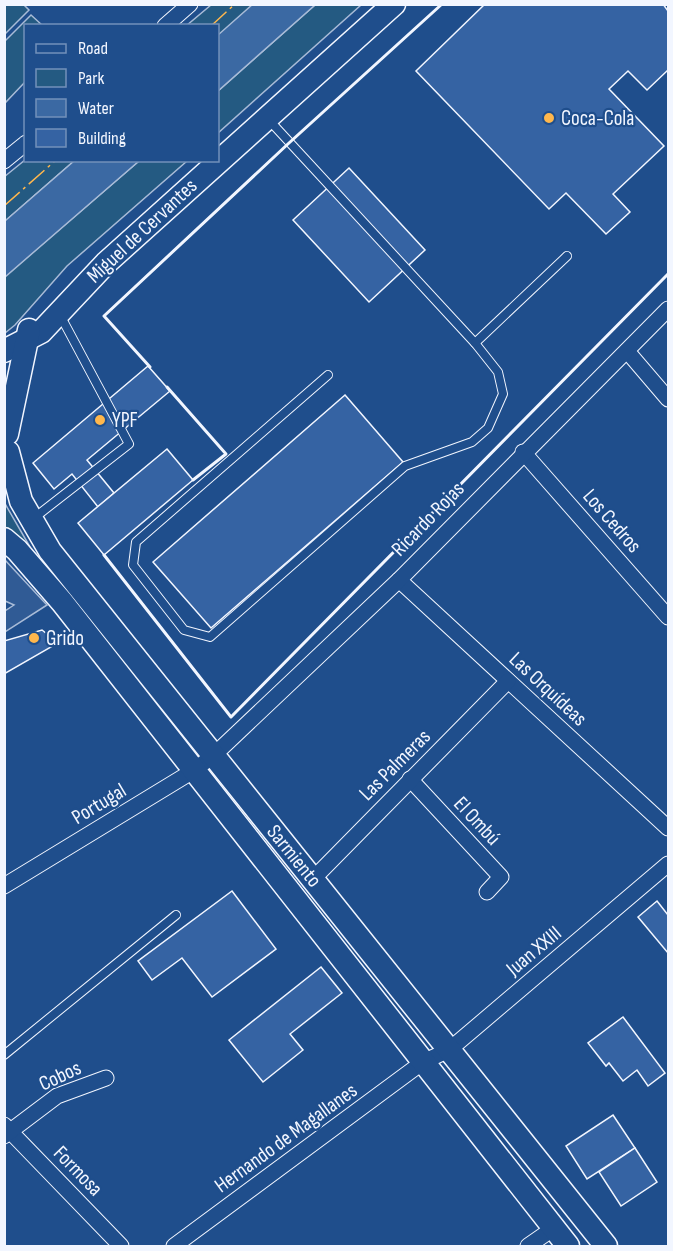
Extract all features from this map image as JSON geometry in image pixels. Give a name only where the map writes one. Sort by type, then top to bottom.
[{"type":"main road","points":[[219,144],[375,4]]},
{"type":"main road","name":"Miguel de Cervantes","points":[[219,161],[394,4]]},
{"type":"main road","name":"Miguel de Cervantes","points":[[6,446],[30,324],[78,269],[198,162]]},
{"type":"main road","name":"Miguel de Cervantes","points":[[4,351],[40,332],[106,263],[218,162]]},
{"type":"main road","name":"Miguel de Cervantes","points":[[4,366],[27,340]]},
{"type":"main road","name":"Sarmiento","points":[[6,446],[14,482],[30,520],[50,551],[606,1246]]},
{"type":"main road","name":"Sarmiento","points":[[4,539],[56,595],[568,1246]]},
{"type":"street","points":[[167,24],[190,4]]},
{"type":"street","points":[[4,161],[24,145]]},
{"type":"street","name":"Ricardo Rojas","points":[[214,755],[399,580],[523,452],[669,309]]},
{"type":"street","points":[[627,351],[669,399]]},
{"type":"street","name":"Los Cedros","points":[[523,452],[669,617]]},
{"type":"street","name":"Las Orquídeas","points":[[399,580],[669,828]]},
{"type":"street","name":"Las Palmeras","points":[[313,879],[508,681]]},
{"type":"street","name":"Portugal","points":[[4,886],[193,771],[214,755]]},
{"type":"street","name":"El Ombú","points":[[410,779],[501,877],[487,892]]},
{"type":"street","name":"Juan XXIII","points":[[423,1062],[449,1050],[669,864]]},
{"type":"street","name":"Hernando de Magallanes","points":[[174,1246],[423,1062]]},
{"type":"street","name":"Cobos","points":[[6,1130],[57,1096],[106,1078]]},
{"type":"street","name":"Formosa","points":[[6,1130],[121,1246]]},
{"type":"street","points":[[528,1246],[554,1228]]},
{"type":"lane","points":[[267,118],[475,343],[498,372],[503,394],[488,428],[472,442],[405,466],[210,637],[184,630],[133,565],[136,542],[328,375]]},
{"type":"lane","points":[[475,343],[567,256]]},
{"type":"lane","points":[[30,520],[129,444],[58,312]]},
{"type":"lane","points":[[4,1055],[176,915]]},
{"type":"green space","points":[[5,4],[24,5],[29,10],[5,34]]},
{"type":"green space","points":[[211,5],[253,5],[219,35],[219,24],[188,24]]},
{"type":"green space","points":[[315,5],[361,5],[219,132],[219,90]]},
{"type":"green space","points":[[31,15],[41,24],[24,24],[24,83],[5,103],[5,41]]},
{"type":"green space","points":[[24,161],[73,162],[5,221],[4,177]]},
{"type":"green space","points":[[138,162],[186,162],[67,266],[15,325],[5,333],[4,277]]},
{"type":"green space","points":[[4,502],[30,547],[5,527]]},
{"type":"shaded area","points":[[5,560],[47,605],[5,632],[5,611],[14,605],[5,601]]},
{"type":"water","points":[[253,4],[315,5],[219,90],[219,34]]},
{"type":"water","points":[[73,162],[138,162],[5,277],[5,221]]},
{"type":"building","name":"Coca-Cola","points":[[485,4],[663,4],[668,11],[668,70],[647,90],[628,71],[609,89],[664,146],[613,194],[630,212],[606,234],[566,193],[549,209],[416,71]]},
{"type":"building","points":[[349,168],[425,250],[369,302],[293,220]]},
{"type":"building","points":[[148,366],[170,391],[87,460],[114,493],[98,507],[72,474],[54,489],[33,463]]},
{"type":"building","points":[[345,395],[403,462],[211,628],[153,562]]},
{"type":"building","points":[[167,449],[193,480],[104,555],[78,523]]},
{"type":"building","points":[[42,630],[58,643],[4,674],[4,641]]},
{"type":"building","points":[[232,891],[276,949],[212,997],[182,958],[152,980],[138,961]]},
{"type":"building","points":[[657,901],[668,915],[668,953],[638,917]]},
{"type":"building","points":[[321,967],[342,993],[290,1034],[303,1050],[263,1082],[229,1040]]},
{"type":"building","points":[[623,1017],[665,1073],[648,1086],[637,1070],[623,1081],[609,1063],[606,1066],[588,1043]]},
{"type":"building","points":[[613,1115],[635,1148],[587,1179],[566,1146]]},
{"type":"building","points":[[635,1148],[657,1182],[621,1206],[599,1172]]},
{"type":"wall","points":[[150,367],[104,316],[442,4]]},
{"type":"wall","points":[[104,555],[231,717],[668,274]]},
{"type":"wall","points":[[167,387],[226,454],[193,480]]},
{"type":"power","points":[[213,24],[235,4]]},
{"type":"power","points":[[4,206],[54,162]]},
{"type":"place","name":"Coca-Cola","points":[[549,118]]},
{"type":"place","name":"YPF","points":[[100,420]]},
{"type":"place","name":"Grido","points":[[34,638]]}]
